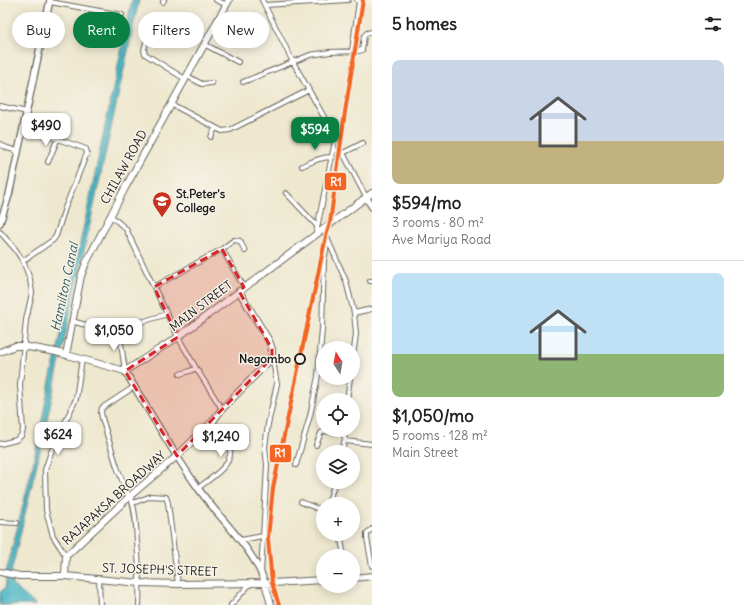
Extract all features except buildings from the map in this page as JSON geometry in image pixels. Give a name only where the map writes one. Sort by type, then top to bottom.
[{"type":"main road","points":[[0,223],[9,195],[50,1]]},
{"type":"main road","name":"CHILAW ROAD","points":[[204,44],[228,3]]},
{"type":"main road","name":"CHILAW ROAD","points":[[66,355],[81,276],[110,215],[202,48]]},
{"type":"main road","name":"MAIN STREET","points":[[125,371],[178,337],[316,233],[320,227],[372,193]]},
{"type":"main road","points":[[366,197],[372,206]]},
{"type":"main road","points":[[241,289],[269,341],[272,349],[272,355]]},
{"type":"main road","points":[[0,352],[14,346],[23,346],[56,352],[125,371],[198,488],[241,540],[261,573],[271,605]]},
{"type":"main road","name":"RAJAPAKSA BROADWAY","points":[[65,576],[66,556],[177,456],[213,421],[222,409],[266,364],[272,355]]},
{"type":"main road","name":"ST. JOSEPH'S STREET","points":[[2,573],[20,576],[65,576],[140,583],[178,584],[265,583],[316,580]]},
{"type":"main road","points":[[360,577],[372,576]]},
{"type":"street","points":[[216,0],[228,3]]},
{"type":"street","points":[[262,0],[293,62],[333,133],[335,141],[320,227]]},
{"type":"street","points":[[265,5],[348,0]]},
{"type":"street","points":[[50,1],[107,12]]},
{"type":"street","points":[[352,50],[359,1]]},
{"type":"street","points":[[243,82],[310,55],[362,50],[364,36],[367,33],[372,32]]},
{"type":"street","points":[[204,44],[238,62]]},
{"type":"street","points":[[144,48],[145,54],[186,77],[202,84],[212,83]]},
{"type":"street","points":[[171,104],[222,131],[230,130],[309,90]]},
{"type":"street","points":[[0,106],[27,112]]},
{"type":"street","points":[[23,261],[53,240],[56,236],[65,208],[87,153],[86,149],[24,127]]},
{"type":"street","points":[[211,137],[215,128]]},
{"type":"street","points":[[48,162],[58,138]]},
{"type":"street","points":[[363,143],[343,153],[366,197]]},
{"type":"street","points":[[0,144],[18,151]]},
{"type":"street","points":[[302,166],[324,157],[332,157]]},
{"type":"street","points":[[286,193],[320,227],[328,239],[346,281],[354,313],[355,341]]},
{"type":"street","points":[[110,215],[126,230],[178,337],[222,409]]},
{"type":"street","points":[[0,232],[23,261],[30,279],[32,293],[26,320],[20,385],[23,430],[21,436],[16,440],[0,444]]},
{"type":"street","points":[[154,287],[222,249],[234,240],[237,239],[240,241],[246,251]]},
{"type":"street","points":[[296,465],[310,416],[318,376],[322,329],[324,261],[328,239]]},
{"type":"street","points":[[222,249],[241,289]]},
{"type":"street","points":[[354,313],[372,309]]},
{"type":"street","points":[[72,321],[96,328],[119,330],[167,314]]},
{"type":"street","points":[[119,330],[125,371]]},
{"type":"street","points":[[261,573],[267,465],[265,447],[268,424],[277,384],[272,355]]},
{"type":"street","points":[[66,556],[53,536],[46,510],[45,470],[51,452],[76,399],[82,359]]},
{"type":"street","points":[[180,374],[196,368]]},
{"type":"street","points":[[134,387],[102,408],[101,412],[117,467],[130,499],[136,524],[140,583],[139,605]]},
{"type":"street","points":[[198,488],[214,476],[230,458],[230,451],[213,421]]},
{"type":"street","points":[[316,445],[319,437]]},
{"type":"street","points":[[343,437],[345,441],[344,445]]},
{"type":"street","points":[[345,441],[372,444]]},
{"type":"street","points":[[130,499],[151,496],[166,497],[178,584]]},
{"type":"street","points":[[301,502],[316,508]]},
{"type":"street","points":[[0,522],[17,523]]},
{"type":"street","points":[[372,529],[367,533],[367,538],[372,566]]},
{"type":"street","points":[[241,540],[263,536]]},
{"type":"street","points":[[99,579],[100,605]]},
{"type":"street","points":[[231,605],[251,583]]},
{"type":"highlighted area","points":[[222,249],[244,287],[239,291],[272,349],[272,355],[266,364],[177,456],[125,371],[178,337],[154,287]]},
{"type":"water","points":[[132,0],[139,0],[130,41],[130,12]]},
{"type":"water","points":[[122,48],[128,48],[42,442],[10,577],[12,585],[36,605],[0,605],[0,592],[5,588],[5,577],[32,469]]},
{"type":"transit line","name":"R1","points":[[279,605],[272,583],[268,538],[273,488],[330,223],[345,112],[363,0]]},
{"type":"place","name":"St.Peter's College","points":[[162,218]]},
{"type":"place","name":"Negombo","points":[[300,359]]},
{"type":"water label","name":"Hamilton Canal","points":[[64,287]]}]
